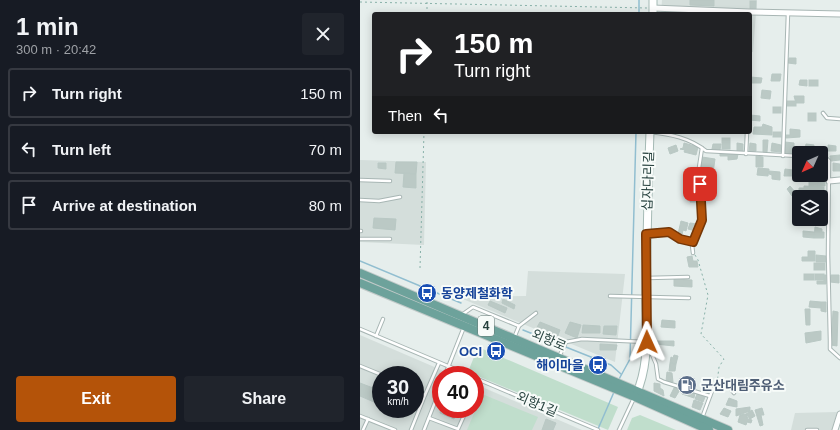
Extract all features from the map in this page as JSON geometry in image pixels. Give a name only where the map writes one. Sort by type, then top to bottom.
[{"type":"main road","name":"외항로","points":[[360,273],[514,338],[560,353],[611,383]]},
{"type":"main road","name":"외항로","points":[[360,283],[464,326],[623,388],[709,430]]},
{"type":"main road","name":"외항로","points":[[636,394],[701,418],[728,430]]},
{"type":"street","points":[[653,7],[733,12]]},
{"type":"street","points":[[752,13],[840,14]]},
{"type":"street","name":"십자다리길","points":[[636,394],[646,365],[646,234],[650,134]]},
{"type":"street","points":[[829,181],[840,180]]},
{"type":"street","points":[[835,430],[840,414]]},
{"type":"lane","points":[[783,156],[788,13]]},
{"type":"lane","points":[[823,113],[827,118],[840,119]]},
{"type":"lane","points":[[662,134],[679,137],[706,151],[792,156]]},
{"type":"lane","points":[[746,134],[746,154]]},
{"type":"lane","points":[[693,253],[692,245],[702,220],[702,193],[698,174],[702,148]]},
{"type":"lane","points":[[828,160],[830,349],[840,358]]},
{"type":"lane","points":[[360,180],[390,181]]},
{"type":"lane","points":[[360,200],[379,201],[400,197]]},
{"type":"lane","points":[[646,234],[669,232],[680,239],[693,242]]},
{"type":"lane","points":[[360,239],[390,239]]},
{"type":"lane","points":[[646,278],[688,277]]},
{"type":"lane","points":[[610,296],[646,295],[689,298]]},
{"type":"lane","points":[[461,316],[474,307],[519,326]]},
{"type":"lane","points":[[514,338],[519,326],[536,313]]},
{"type":"lane","points":[[376,336],[382,319]]},
{"type":"lane","points":[[360,329],[448,366],[464,326]]},
{"type":"lane","points":[[560,353],[566,342],[582,339],[647,342],[656,364],[658,379],[710,396]]},
{"type":"lane","points":[[411,430],[439,363]]},
{"type":"lane","points":[[360,366],[372,371]]},
{"type":"lane","name":"외항1길","points":[[484,382],[598,430]]},
{"type":"lane","points":[[701,418],[710,396],[717,386],[730,388],[734,393]]},
{"type":"lane","points":[[619,430],[636,394]]},
{"type":"lane","points":[[424,430],[432,410]]},
{"type":"lane","points":[[360,416],[395,430]]},
{"type":"lane","points":[[363,430],[368,418]]},
{"type":"lane","points":[[429,418],[458,429],[463,418]]},
{"type":"lane","points":[[807,430],[817,430]]},
{"type":"path","points":[[427,0],[427,12]]},
{"type":"path","points":[[360,2],[643,8]]},
{"type":"path","points":[[420,268],[424,134]]},
{"type":"path","points":[[693,253],[698,260],[708,295],[701,334],[724,359],[719,367],[717,386]]},
{"type":"shaded area","points":[[662,0],[757,0],[753,52],[752,12],[661,12]]},
{"type":"shaded area","points":[[360,160],[426,162],[424,245],[360,242]]},
{"type":"shaded area","points":[[528,271],[625,274],[615,362],[458,297],[526,296]]},
{"type":"shaded area","points":[[360,335],[432,366],[432,418],[484,418],[484,388],[582,430],[360,430]]},
{"type":"shaded area","points":[[837,412],[832,430],[791,430],[795,413]]},
{"type":"green space","points":[[478,347],[618,407],[608,430],[484,379],[484,366],[470,366]]},
{"type":"green space","points":[[484,395],[538,417],[532,430],[467,430],[472,418],[484,418]]},
{"type":"green space","points":[[640,415],[676,430],[627,430],[632,418]]},
{"type":"building","points":[[690,0],[714,0],[714,6],[690,5]]},
{"type":"building","points":[[750,1],[756,1],[756,9],[750,9]]},
{"type":"building","points":[[789,58],[796,58],[796,64],[788,63]]},
{"type":"building","points":[[772,74],[781,74],[780,81],[771,81]]},
{"type":"building","points":[[752,77],[762,78],[761,83],[752,83]]},
{"type":"building","points":[[800,80],[807,80],[807,86],[799,85]]},
{"type":"building","points":[[809,80],[818,80],[818,86],[809,86]]},
{"type":"building","points":[[762,90],[771,91],[770,99],[761,98]]},
{"type":"building","points":[[794,96],[804,96],[804,103],[796,103]]},
{"type":"building","points":[[787,101],[796,101],[796,106],[787,106]]},
{"type":"building","points":[[773,107],[781,107],[781,113],[773,113]]},
{"type":"building","points":[[808,113],[816,113],[816,121],[808,121]]},
{"type":"building","points":[[752,115],[760,116],[760,121],[752,120]]},
{"type":"building","points":[[763,124],[772,127],[772,135],[753,134],[754,127],[762,127]]},
{"type":"building","points":[[790,129],[800,130],[800,137],[786,138],[786,135],[790,135]]},
{"type":"building","points":[[773,132],[781,132],[781,137],[773,137]]},
{"type":"building","points":[[722,138],[730,138],[730,149],[722,149]]},
{"type":"building","points":[[763,140],[768,140],[767,152],[763,152]]},
{"type":"building","points":[[785,142],[794,143],[794,146],[792,146],[792,154],[785,154]]},
{"type":"building","points":[[684,143],[698,147],[696,155],[684,152],[685,150],[680,149],[683,148]]},
{"type":"building","points":[[737,143],[743,144],[743,152],[737,152]]},
{"type":"building","points":[[750,143],[756,144],[756,151],[749,152]]},
{"type":"building","points":[[772,143],[781,145],[781,152],[771,151]]},
{"type":"building","points":[[713,144],[721,144],[720,150],[712,149]]},
{"type":"building","points":[[806,144],[814,145],[814,146],[806,146]]},
{"type":"building","points":[[676,145],[678,151],[670,154],[668,148]]},
{"type":"building","points":[[828,146],[836,146],[836,151],[828,151]]},
{"type":"building","points":[[720,153],[738,154],[737,159],[728,160],[728,156],[720,156]]},
{"type":"building","points":[[840,155],[840,160],[831,161],[830,156]]},
{"type":"building","points":[[756,156],[763,157],[763,167],[756,167]]},
{"type":"building","points":[[702,157],[715,159],[713,173],[716,174],[715,182],[699,179]]},
{"type":"building","points":[[396,162],[417,162],[416,174],[395,173]]},
{"type":"building","points":[[378,163],[386,163],[386,169],[378,168]]},
{"type":"building","points":[[833,163],[840,164],[840,171],[833,171]]},
{"type":"building","points":[[758,168],[769,169],[768,176],[757,175]]},
{"type":"building","points":[[785,169],[792,170],[792,176],[784,176]]},
{"type":"building","points":[[769,171],[780,172],[780,180],[772,179],[772,175],[769,174]]},
{"type":"building","points":[[404,173],[416,174],[416,188],[403,187]]},
{"type":"building","points":[[809,182],[825,182],[825,186],[809,187]]},
{"type":"building","points":[[790,186],[793,190],[792,190],[792,196],[787,189]]},
{"type":"building","points":[[804,186],[824,187],[824,190],[799,190],[799,188],[804,188]]},
{"type":"building","points":[[688,189],[698,189],[699,195],[689,196]]},
{"type":"building","points":[[690,198],[699,198],[700,202],[690,202]]},
{"type":"building","points":[[374,218],[396,219],[395,230],[373,228]]},
{"type":"building","points":[[681,221],[688,223],[686,231],[683,230],[682,235],[678,234]]},
{"type":"building","points":[[690,223],[698,224],[696,231],[688,229]]},
{"type":"building","points":[[815,227],[822,229],[822,232],[824,232],[824,238],[814,238]]},
{"type":"building","points":[[803,231],[814,232],[814,238],[803,237]]},
{"type":"building","points":[[808,251],[815,251],[815,261],[802,261],[802,257],[808,257]]},
{"type":"building","points":[[816,255],[826,256],[826,262],[816,262]]},
{"type":"building","points":[[692,256],[693,261],[697,261],[698,267],[689,267],[687,257]]},
{"type":"building","points":[[814,263],[825,263],[825,270],[814,270]]},
{"type":"building","points":[[804,274],[814,274],[814,280],[804,280]]},
{"type":"building","points":[[815,274],[824,274],[824,280],[815,280]]},
{"type":"building","points":[[824,275],[826,275],[826,284],[817,284],[817,281],[824,281]]},
{"type":"building","points":[[831,275],[839,275],[839,283],[830,282]]},
{"type":"building","points":[[674,279],[692,280],[692,287],[674,286]]},
{"type":"building","points":[[503,299],[515,305],[514,309],[502,303]]},
{"type":"building","points":[[490,301],[507,308],[505,313],[488,305]]},
{"type":"building","points":[[810,301],[821,302],[821,308],[809,307]]},
{"type":"building","points":[[821,302],[826,302],[826,312],[821,311]]},
{"type":"building","points":[[805,309],[810,309],[810,325],[806,325]]},
{"type":"building","points":[[833,311],[838,312],[837,346],[831,345]]},
{"type":"building","points":[[662,320],[675,321],[675,328],[661,327]]},
{"type":"building","points":[[540,322],[560,330],[557,338],[536,329]]},
{"type":"building","points":[[570,322],[581,325],[577,338],[565,333]]},
{"type":"building","points":[[583,325],[600,326],[600,333],[582,333]]},
{"type":"building","points":[[604,326],[617,326],[616,335],[603,334]]},
{"type":"building","points":[[821,331],[821,340],[806,343],[805,333]]},
{"type":"building","points":[[655,341],[674,341],[674,346],[655,344]]},
{"type":"building","points":[[600,344],[617,345],[616,350],[600,350]]},
{"type":"building","points":[[674,355],[678,356],[676,364],[670,363],[671,357],[673,358]]},
{"type":"building","points":[[670,363],[676,364],[675,371],[669,371]]},
{"type":"building","points":[[667,372],[672,373],[673,382],[666,381]]},
{"type":"building","points":[[360,383],[372,388],[372,401],[360,396]]},
{"type":"building","points":[[654,383],[660,384],[660,388],[663,390],[664,396],[654,391]]},
{"type":"building","points":[[675,386],[681,388],[675,398],[670,396]]},
{"type":"building","points":[[683,389],[695,393],[694,398],[682,394]]},
{"type":"building","points":[[697,394],[705,397],[703,402],[695,399]]},
{"type":"building","points":[[729,398],[737,401],[737,407],[726,405]]},
{"type":"building","points":[[694,400],[703,403],[700,410],[692,407]]},
{"type":"building","points":[[750,407],[750,411],[736,416],[736,409]]},
{"type":"building","points":[[724,408],[731,411],[728,417],[720,414]]},
{"type":"building","points":[[762,408],[764,415],[761,415],[763,425],[760,426],[755,410]]},
{"type":"building","points":[[752,410],[755,416],[750,419],[746,414]]},
{"type":"building","points":[[746,414],[748,419],[752,420],[751,423],[747,422],[746,425],[738,422],[740,415]]},
{"type":"building","points":[[546,419],[556,423],[553,430],[542,430]]},
{"type":"waterway","points":[[639,0],[639,12]]},
{"type":"waterway","points":[[618,381],[630,359],[636,134]]},
{"type":"waterway","points":[[360,261],[461,303]]},
{"type":"waterway","points":[[523,330],[611,365],[621,374]]},
{"type":"waterway","points":[[598,429],[614,392]]},
{"type":"place","name":"동양제철화학","points":[[427,293]]},
{"type":"place","name":"OCI","points":[[496,351]]},
{"type":"place","name":"해이마을","points":[[598,365]]},
{"type":"place","name":"군산대림주유소","points":[[687,385]]},
{"type":"route","points":[[647,342],[646,234],[669,232],[680,239],[693,242],[702,220],[702,193],[700,184]]}]
